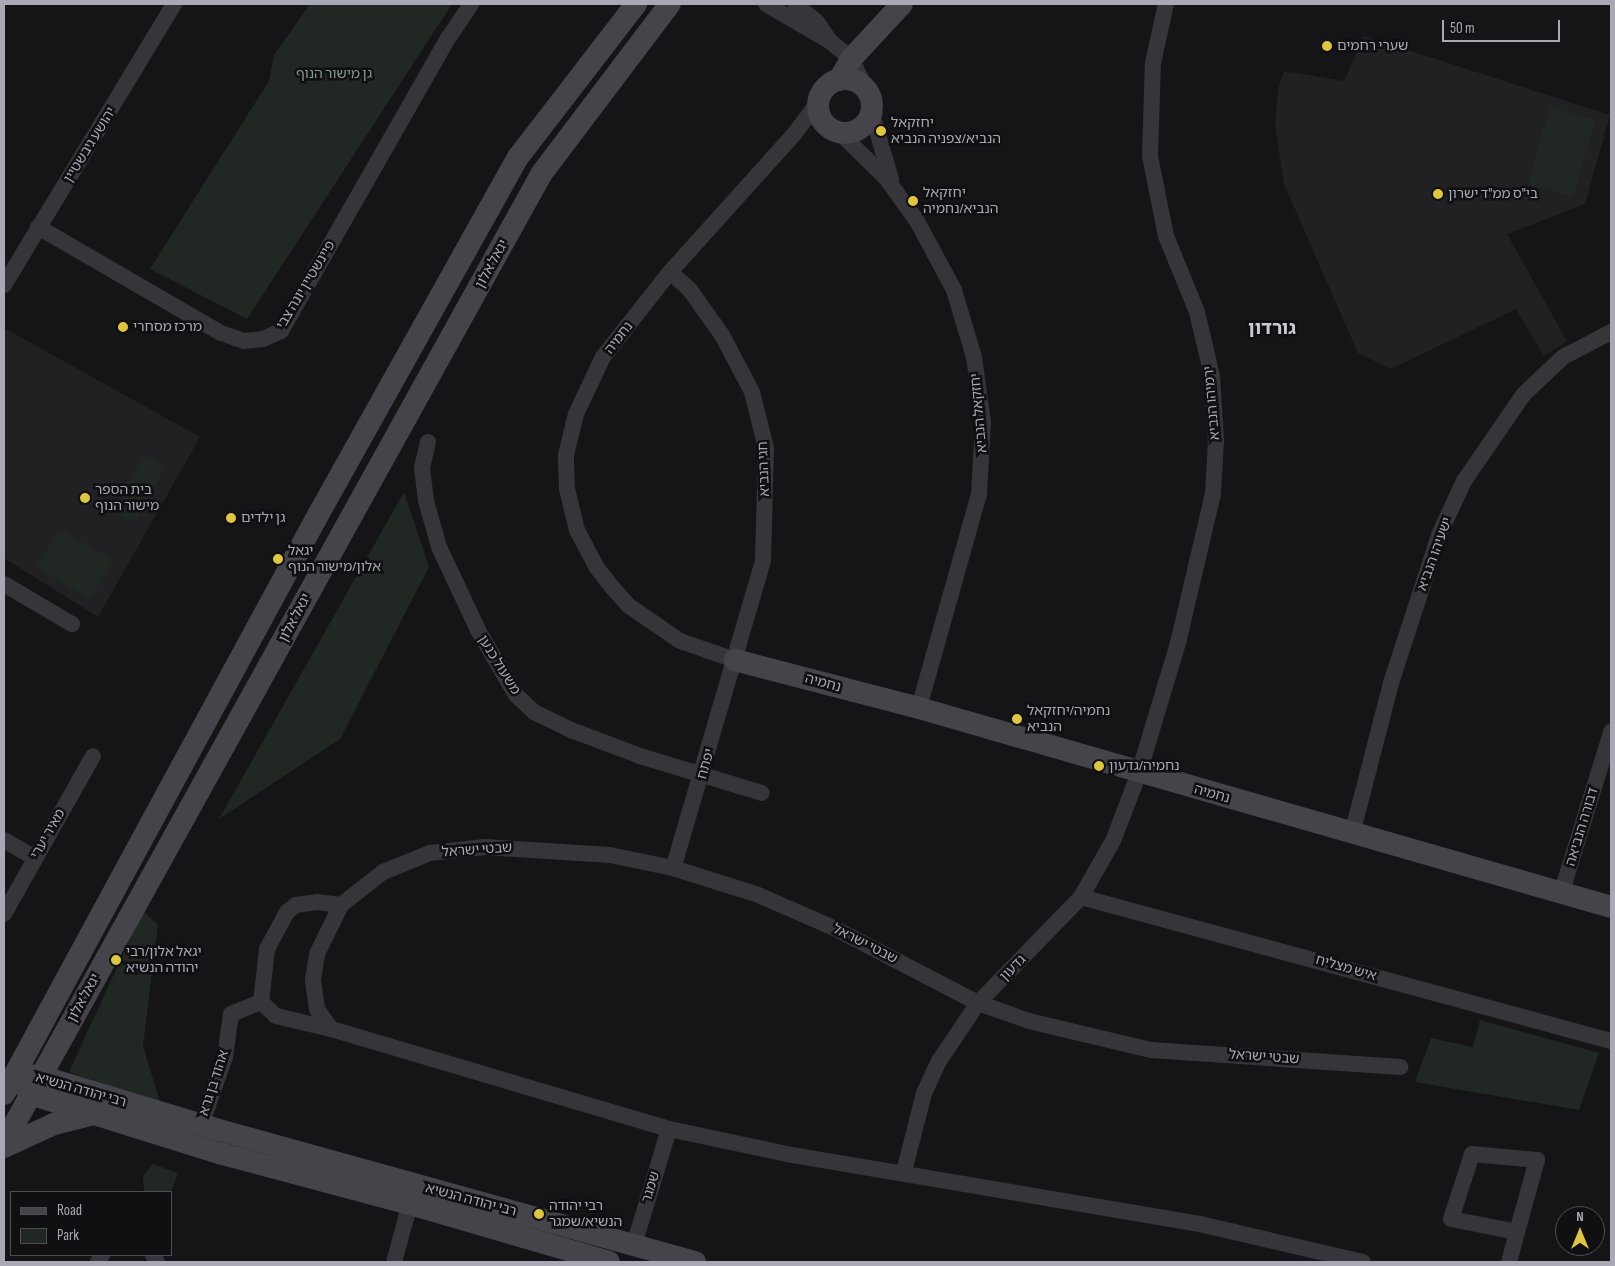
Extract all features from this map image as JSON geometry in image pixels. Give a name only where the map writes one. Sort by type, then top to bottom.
[{"type":"main road","name":"יגאל אלון","points":[[4,1094],[318,515],[519,156],[636,4]]},
{"type":"main road","name":"יגאל אלון","points":[[4,1145],[35,1085],[542,173],[670,4]]},
{"type":"main road","points":[[839,80],[851,59],[902,4]]},
{"type":"main road","points":[[839,80],[854,80],[866,89],[871,111],[863,126],[856,130],[839,132],[821,117],[819,101],[825,87],[839,80]]},
{"type":"main road","name":"נחמיה","points":[[735,660],[919,708],[1611,908]]},
{"type":"main road","name":"רבי יהודה הנשיא","points":[[14,1074],[94,1114],[219,1153],[410,1204],[609,1262]]},
{"type":"main road","name":"רבי יהודה הנשיא","points":[[35,1085],[201,1125],[695,1262]]},
{"type":"main road","points":[[4,1145],[54,1124],[94,1114]]},
{"type":"street","name":"יהושע גיבשטיין","points":[[4,285],[174,4]]},
{"type":"street","name":"פיינשטיין יונה צבי","points":[[38,227],[221,333],[244,341],[264,339],[281,331],[449,37],[471,4]]},
{"type":"street","points":[[766,4],[831,42],[851,59],[866,89]]},
{"type":"street","points":[[795,4],[818,22],[831,42]]},
{"type":"street","name":"ירמיהו הנביא","points":[[1139,773],[1178,643],[1196,568],[1213,494],[1216,441],[1212,376],[1198,312],[1166,236],[1150,156],[1153,63],[1166,4]]},
{"type":"street","name":"נחמיה","points":[[735,660],[680,641],[629,606],[597,568],[583,543],[567,489],[566,455],[570,434],[587,387],[603,357],[670,272],[795,132],[819,101]]},
{"type":"street","name":"יחזקאל הנביא","points":[[871,111],[894,189]]},
{"type":"street","name":"יחזקאל הנביא","points":[[839,132],[868,158],[917,221],[954,290],[974,357],[983,422],[979,494],[919,708]]},
{"type":"street","name":"חגי הנביא","points":[[670,272],[690,290],[722,335],[752,392],[766,448],[763,561],[735,660]]},
{"type":"street","name":"ישעיהו הנביא","points":[[1352,834],[1394,674],[1439,535],[1464,481],[1523,395],[1563,357],[1611,332]]},
{"type":"street","name":"משעול כנען","points":[[428,442],[422,468],[426,501],[439,547],[478,630],[516,695],[534,712],[571,730],[640,756],[703,773],[762,793]]},
{"type":"street","points":[[4,584],[72,624]]},
{"type":"street","name":"יפתח","points":[[673,868],[703,773],[735,660]]},
{"type":"street","name":"דבורה הנביאה","points":[[1561,894],[1611,732]]},
{"type":"street","name":"מאיר יערי","points":[[4,914],[34,857],[93,756]]},
{"type":"street","name":"גדעון","points":[[904,1172],[924,1093],[939,1062],[978,1003],[1081,897],[1114,841],[1139,773]]},
{"type":"street","points":[[4,840],[34,857]]},
{"type":"street","name":"שבטי ישראל","points":[[331,1029],[317,1009],[313,980],[317,954],[341,905],[383,872],[430,853],[485,846],[610,855],[673,868],[756,894],[834,928],[978,1003],[1029,1021],[1151,1050],[1400,1067]]},
{"type":"street","name":"איש מצליח","points":[[1081,897],[1611,1041]]},
{"type":"street","points":[[341,905],[317,902],[296,905],[287,912],[268,949],[261,1002],[276,1016],[331,1029],[669,1129],[787,1154],[904,1172],[1200,1224],[1363,1262]]},
{"type":"street","name":"אהוד בן גרא","points":[[201,1125],[226,1057],[231,1014],[261,1002]]},
{"type":"street","name":"שמגר","points":[[634,1245],[669,1129]]},
{"type":"street","points":[[1509,1262],[1537,1160],[1472,1154],[1450,1219],[1517,1232]]},
{"type":"street","points":[[394,1262],[410,1204],[403,1181]]},
{"type":"street","points":[[410,1204],[430,1188]]},
{"type":"shaded area","name":"בי\"ס ממ\"ד ישרון","points":[[1364,36],[1610,115],[1585,204],[1507,234],[1567,341],[1544,356],[1516,309],[1391,369],[1358,353],[1284,184],[1275,126],[1278,89],[1284,71],[1344,81]]},
{"type":"shaded area","name":"בית הספר מישור הנוף","points":[[4,328],[200,437],[98,617],[4,558]]},
{"type":"green space","name":"גן מישור הנוף","points":[[310,4],[452,4],[247,319],[150,269],[269,81],[274,55]]},
{"type":"green space","points":[[1550,107],[1595,120],[1573,197],[1528,184]]},
{"type":"green space","points":[[144,455],[165,466],[136,522],[114,511]]},
{"type":"green space","points":[[404,492],[429,567],[340,739],[219,819]]},
{"type":"green space","points":[[59,529],[113,560],[90,599],[36,568]]},
{"type":"green space","points":[[143,911],[158,925],[143,1046],[161,1105],[69,1072]]},
{"type":"green space","points":[[1480,1020],[1599,1053],[1579,1110],[1415,1082],[1431,1038],[1473,1047]]},
{"type":"green space","points":[[153,1164],[178,1173],[171,1191],[144,1191],[143,1176]]},
{"type":"place","name":"שערי רחמים","points":[[1327,46]]},
{"type":"place","name":"יחזקאל הנביא/צפניה הנביא","points":[[881,131]]},
{"type":"place","name":"בי\"ס ממ\"ד ישרון","points":[[1438,194]]},
{"type":"place","name":"יחזקאל הנביא/נחמיה","points":[[913,201]]},
{"type":"place","name":"מרכז מסחרי","points":[[123,327]]},
{"type":"place","name":"בית הספר מישור הנוף","points":[[85,498]]},
{"type":"place","name":"גן ילדים","points":[[231,518]]},
{"type":"place","name":"יגאל אלון/מישור הנוף","points":[[278,559]]},
{"type":"place","name":"נחמיה/יחזקאל הנביא","points":[[1017,719]]},
{"type":"place","name":"נחמיה/גדעון","points":[[1099,766]]},
{"type":"place","name":"יגאל אלון/רבי יהודה הנשיא","points":[[116,960]]},
{"type":"place","name":"רבי יהודה הנשיא/שמגר","points":[[539,1214]]},
{"type":"district","name":"גורדון","points":[[1272,329]]}]
